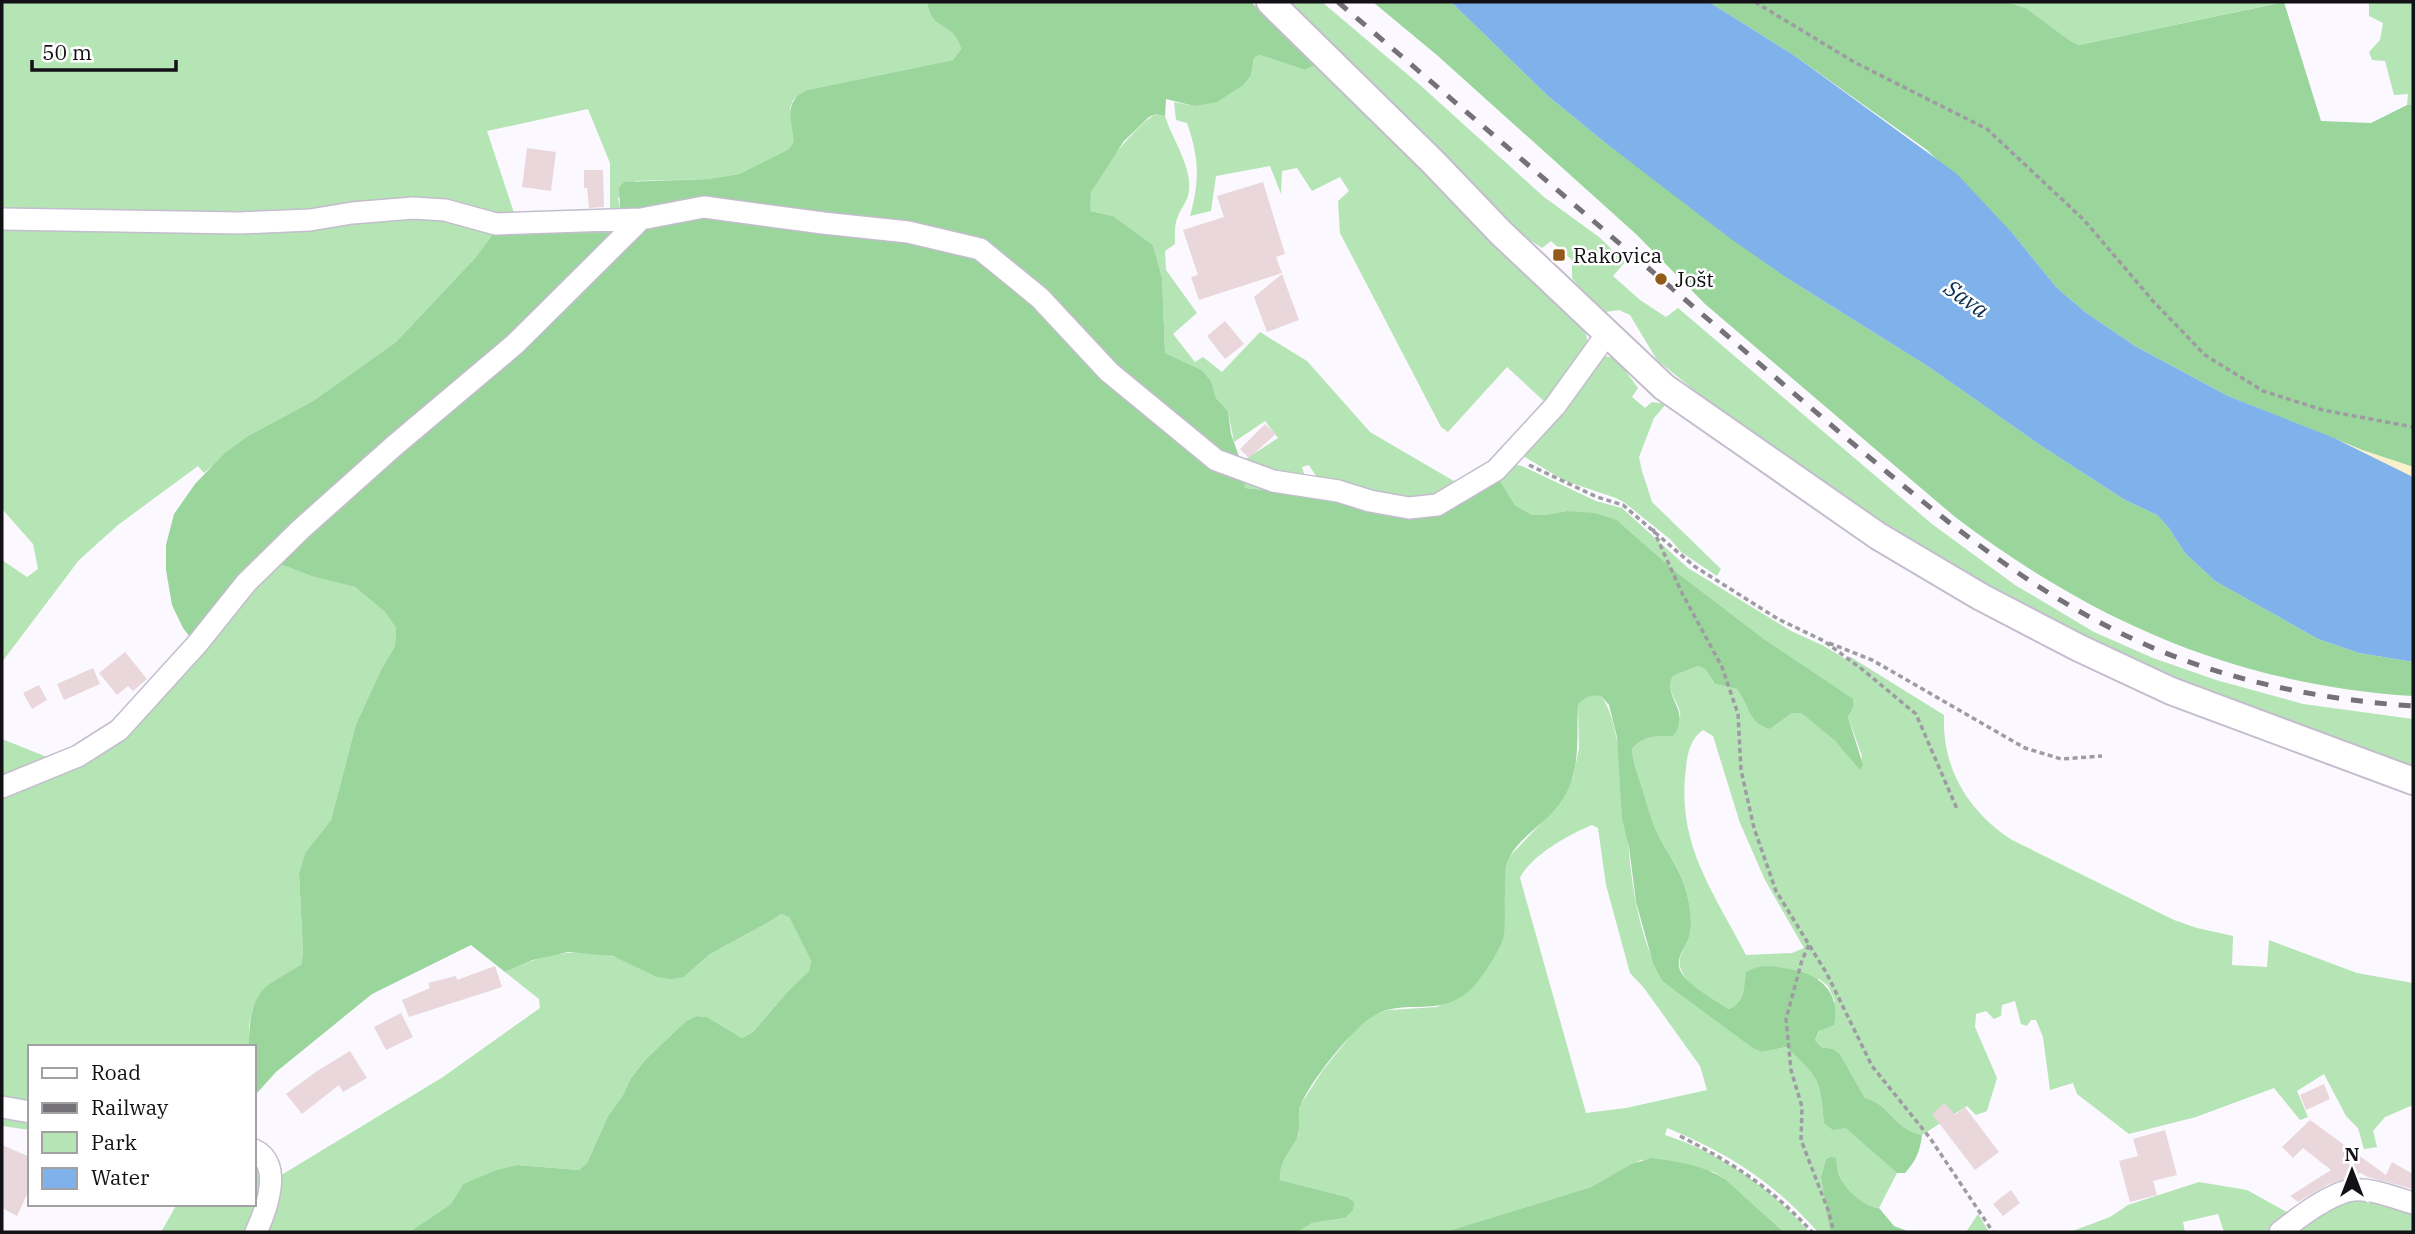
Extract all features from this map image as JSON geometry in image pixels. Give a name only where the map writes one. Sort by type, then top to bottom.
[{"type":"street","points":[[1270,2],[1433,162],[1501,233],[1664,387],[1765,459],[1878,536],[1981,597],[2079,648],[2171,691],[2413,781]]},
{"type":"street","points":[[2,219],[239,223],[310,220],[412,208],[445,210],[496,224],[640,219],[704,207],[908,232],[980,249],[1040,298],[1109,372],[1216,460],[1273,481],[1338,491],[1370,501],[1409,508],[1437,505],[1496,470],[1555,406],[1607,334]]},
{"type":"street","points":[[2,787],[78,756],[119,730],[198,643],[246,583],[301,528],[515,344],[640,219]]},
{"type":"street","points":[[2,1107],[28,1112]]},
{"type":"street","points":[[256,1151],[268,1162],[271,1183],[256,1232]]},
{"type":"street","points":[[2280,1232],[2306,1211],[2351,1190],[2371,1191],[2413,1203]]},
{"type":"path","points":[[1755,2],[1854,62],[1987,129],[2084,220],[2153,301],[2205,355],[2263,390],[2323,410],[2413,427]]},
{"type":"path","points":[[1511,456],[1564,483],[1623,505],[1694,566],[1778,619],[1872,660],[2025,748],[2061,759],[2092,759],[2102,756]]},
{"type":"path","points":[[1653,529],[1682,593],[1722,667],[1734,702],[1738,714],[1741,770],[1754,828],[1776,891],[1827,974],[1872,1066],[1930,1138],[1993,1232]]},
{"type":"path","points":[[1824,641],[1916,714],[1957,809]]},
{"type":"path","points":[[1809,945],[1802,960],[1786,1018],[1791,1070],[1802,1107],[1801,1140],[1834,1232]]},
{"type":"path","points":[[1680,1136],[1732,1163],[1787,1204],[1812,1232]]},
{"type":"green space","points":[[2,2],[927,2],[933,18],[953,34],[961,49],[953,60],[807,90],[793,100],[790,108],[795,142],[789,149],[739,174],[708,179],[635,181],[618,198],[620,209],[610,209],[610,163],[588,109],[487,131],[515,216],[2,215]]},
{"type":"green space","points":[[927,2],[1251,2],[1315,65],[1305,70],[1260,55],[1254,58],[1251,75],[1243,85],[1217,102],[1194,106],[1166,99],[1165,116],[1156,114],[1149,117],[1124,141],[1091,192],[1090,211],[1113,216],[1153,245],[1162,278],[1165,353],[1202,370],[1211,381],[1216,398],[1228,411],[1231,434],[1243,468],[1245,488],[1330,497],[1412,517],[1497,476],[1515,505],[1532,515],[1567,511],[1594,513],[1617,520],[1675,571],[1764,639],[1853,699],[1854,706],[1848,717],[1863,765],[1860,770],[1835,741],[1801,713],[1792,713],[1770,729],[1763,726],[1753,718],[1737,689],[1715,684],[1705,669],[1698,666],[1673,676],[1670,684],[1680,719],[1673,736],[1646,739],[1632,749],[1653,823],[1687,894],[1691,926],[1679,959],[1681,973],[1728,1009],[1741,999],[1746,972],[1756,968],[1800,971],[1826,986],[1834,1003],[1834,1025],[1819,1031],[1815,1040],[1821,1047],[1833,1049],[1840,1054],[1865,1098],[1881,1106],[1904,1127],[1922,1135],[1917,1156],[1905,1173],[1897,1173],[1846,1128],[1833,1130],[1824,1123],[1816,1080],[1786,1047],[1762,1052],[1753,1048],[1662,981],[1653,963],[1636,902],[1629,847],[1622,818],[1617,737],[1609,705],[1601,696],[1585,698],[1578,705],[1576,763],[1568,789],[1551,814],[1518,845],[1508,860],[1505,874],[1503,940],[1482,975],[1468,992],[1457,1000],[1434,1006],[1388,1010],[1368,1020],[1333,1056],[1312,1084],[1300,1107],[1297,1138],[1283,1163],[1280,1180],[1347,1197],[1354,1202],[1353,1210],[1345,1218],[1312,1223],[1297,1232],[409,1232],[451,1204],[463,1184],[497,1170],[517,1165],[579,1170],[587,1163],[608,1116],[631,1078],[645,1060],[686,1021],[697,1016],[707,1017],[742,1038],[753,1032],[809,971],[811,961],[789,917],[781,914],[710,954],[684,977],[671,979],[657,977],[613,956],[568,952],[533,960],[505,972],[471,945],[372,994],[276,1072],[257,1093],[256,1045],[249,1045],[254,1005],[268,985],[301,965],[303,952],[299,873],[305,853],[331,820],[356,724],[395,646],[396,628],[385,612],[355,587],[314,577],[277,563],[193,641],[172,605],[166,570],[166,545],[174,514],[195,484],[225,453],[248,436],[313,401],[396,342],[475,258],[496,230],[636,213],[620,209],[619,188],[624,182],[708,179],[739,174],[789,149],[794,142],[791,106],[799,95],[807,90],[953,60],[961,49],[957,40],[937,23],[929,12]]},
{"type":"green space","points":[[1288,2],[1322,2],[1420,85],[1544,197],[1599,237],[1625,262],[1613,276],[1640,300],[1666,317],[1678,308],[1932,524],[2015,585],[2094,632],[2153,658],[2216,680],[2303,704],[2413,719],[2413,768],[2171,679],[2020,608],[1860,511],[1748,434],[1657,360],[1630,315],[1619,310],[1599,313],[1572,278],[1572,260],[1551,241],[1542,248],[1511,227]]},
{"type":"green space","points":[[1373,2],[1451,2],[1548,96],[1603,141],[1790,280],[1929,367],[2040,445],[2125,500],[2157,515],[2185,553],[2215,581],[2318,639],[2359,653],[2413,662],[2413,696],[2349,689],[2287,678],[2228,662],[2171,642],[2115,617],[2061,588],[2007,554],[1955,517],[1705,304],[1637,235],[1438,56]]},
{"type":"green space","points":[[1709,2],[2006,2],[2026,8],[2079,45],[2284,2],[2321,121],[2371,123],[2413,104],[2413,467],[2362,450],[2228,396],[2135,346],[2085,312],[2056,287],[2014,235],[1927,150],[1795,56]]},
{"type":"green space","points":[[2006,2],[2283,2],[2079,45],[2026,8]]},
{"type":"green space","points":[[2369,2],[2413,2],[2413,104],[2407,105],[2408,94],[2394,95],[2385,61],[2372,60],[2369,52],[2380,40],[2383,23],[2369,16]]},
{"type":"green space","points":[[1260,55],[1305,70],[1315,65],[1583,326],[1589,344],[1548,405],[1507,367],[1448,432],[1441,427],[1340,233],[1338,201],[1349,191],[1340,177],[1312,191],[1297,168],[1282,171],[1281,194],[1270,166],[1216,176],[1211,211],[1190,216],[1197,180],[1196,158],[1187,123],[1176,120],[1174,102],[1194,106],[1251,75],[1254,58]]},
{"type":"green space","points":[[1156,114],[1165,116],[1185,162],[1189,182],[1187,198],[1176,223],[1175,244],[1165,251],[1166,270],[1197,313],[1173,334],[1195,362],[1203,357],[1222,372],[1260,332],[1307,361],[1370,432],[1459,484],[1428,498],[1391,498],[1319,481],[1309,465],[1302,467],[1305,477],[1292,493],[1245,488],[1241,462],[1278,438],[1265,421],[1234,442],[1228,411],[1216,398],[1211,381],[1202,370],[1165,353],[1162,278],[1153,245],[1113,216],[1090,211],[1094,186],[1108,163],[1129,138]]},
{"type":"green space","points":[[415,214],[496,230],[475,258],[396,342],[313,401],[248,436],[204,473],[198,466],[118,525],[79,560],[2,662],[2,560],[27,577],[38,569],[33,544],[2,509],[2,224]]},
{"type":"green space","points":[[1604,356],[1616,358],[1638,388],[1632,397],[1645,408],[1652,402],[1666,404],[1654,418],[1639,457],[1642,471],[1652,502],[1721,569],[1717,576],[1681,552],[1671,540],[1625,503],[1565,481],[1520,454]]},
{"type":"green space","points":[[1512,464],[1522,466],[1596,501],[1622,508],[1688,568],[1791,631],[1847,660],[1849,656],[1944,715],[1945,735],[1953,771],[1971,802],[1996,829],[2012,840],[2174,920],[2233,936],[2232,965],[2267,967],[2269,940],[2357,973],[2413,983],[2413,1105],[2385,1117],[2373,1131],[2377,1147],[2364,1149],[2358,1128],[2346,1116],[2324,1074],[2297,1091],[2308,1117],[2300,1120],[2274,1088],[2196,1117],[2129,1134],[2077,1094],[2073,1083],[2050,1090],[2043,1037],[2036,1020],[2031,1020],[2027,1026],[2021,1024],[2015,1001],[2002,1005],[2001,1016],[1994,1019],[1986,1011],[1976,1014],[1975,1027],[1997,1078],[1987,1111],[1976,1115],[1967,1106],[1922,1135],[1904,1127],[1881,1106],[1865,1098],[1840,1054],[1833,1049],[1821,1047],[1815,1040],[1835,1001],[1828,986],[1819,979],[1744,989],[1739,1002],[1727,1009],[1702,992],[1690,983],[1680,967],[1680,958],[1690,932],[1688,899],[1680,874],[1653,823],[1632,749],[1646,739],[1673,736],[1680,714],[1670,688],[1673,676],[1698,666],[1705,669],[1715,684],[1737,689],[1770,729],[1792,713],[1801,713],[1835,741],[1860,769],[1862,756],[1848,717],[1854,706],[1853,700],[1764,639],[1675,571],[1617,520],[1567,511],[1532,515],[1515,505],[1497,476]],"holes":[[[1703,730],[1713,736],[1740,823],[1765,880],[1804,948],[1792,953],[1746,955],[1700,866],[1687,820],[1684,795],[1687,763],[1695,737]]]},
{"type":"green space","points":[[277,563],[314,577],[355,587],[385,612],[396,628],[395,646],[356,724],[331,820],[305,853],[299,873],[303,952],[301,965],[253,1008],[249,1025],[249,1045],[28,1045],[28,1107],[2,1103],[2,794],[77,762]]},
{"type":"green space","points":[[1601,696],[1615,730],[1623,779],[1635,899],[1646,941],[1662,981],[1762,1052],[1786,1047],[1805,1066],[1819,1087],[1824,1123],[1846,1127],[1897,1173],[1879,1208],[1868,1205],[1845,1186],[1838,1173],[1836,1158],[1826,1159],[1821,1177],[1830,1232],[1818,1232],[1784,1198],[1749,1171],[1711,1148],[1667,1128],[1665,1135],[1705,1151],[1762,1187],[1809,1232],[1784,1232],[1714,1172],[1641,1160],[1591,1187],[1445,1232],[1297,1232],[1312,1223],[1345,1218],[1347,1197],[1280,1180],[1278,1170],[1299,1134],[1297,1119],[1301,1104],[1323,1070],[1355,1030],[1375,1014],[1389,1010],[1437,1007],[1469,991],[1498,951],[1503,941],[1505,872],[1509,857],[1552,812],[1573,778],[1579,748],[1578,705],[1584,698]],"holes":[[[1592,825],[1598,828],[1606,885],[1630,973],[1644,988],[1700,1066],[1707,1090],[1626,1108],[1586,1113],[1520,878],[1541,854]]]},
{"type":"green space","points":[[2,739],[47,757],[49,762],[2,781]]},
{"type":"green space","points":[[781,914],[789,917],[811,961],[809,971],[753,1032],[742,1038],[707,1017],[697,1016],[686,1021],[645,1060],[631,1078],[608,1116],[587,1163],[579,1170],[517,1165],[463,1184],[451,1204],[409,1232],[264,1232],[278,1177],[443,1077],[540,1008],[539,999],[505,972],[551,955],[582,952],[626,959],[684,977],[710,954]]},
{"type":"green space","points":[[2,1112],[28,1117],[28,1130],[2,1126]]},
{"type":"green space","points":[[256,1158],[258,1159],[265,1187],[248,1232],[161,1232],[176,1206],[256,1206]]},
{"type":"green space","points":[[1652,1158],[1690,1165],[1717,1174],[1784,1232],[1445,1232],[1591,1187],[1632,1164]]},
{"type":"green space","points":[[1836,1158],[1838,1173],[1850,1191],[1868,1205],[1879,1208],[1894,1226],[1910,1232],[1830,1232],[1821,1177],[1826,1159]]},
{"type":"green space","points":[[2199,1182],[2247,1190],[2294,1216],[2276,1232],[2224,1232],[2218,1214],[2183,1222],[2185,1232],[2070,1232],[2110,1217],[2128,1205]]},
{"type":"green space","points":[[2352,1195],[2413,1209],[2413,1232],[2286,1232]]},
{"type":"green space","points":[[1978,1214],[1989,1232],[1966,1232]]},
{"type":"sand","points":[[2334,438],[2413,467],[2413,477]]},
{"type":"water","name":"Sava","points":[[1451,2],[1709,2],[1795,56],[1957,174],[2014,235],[2056,287],[2085,312],[2135,346],[2228,396],[2334,438],[2413,477],[2413,662],[2359,653],[2318,639],[2215,581],[2185,553],[2157,515],[2125,500],[2040,445],[1929,367],[1790,280],[1731,239],[1548,96]]},
{"type":"building","points":[[527,148],[556,152],[551,191],[522,187]]},
{"type":"building","points":[[584,170],[603,170],[604,207],[589,208],[587,188],[584,188]]},
{"type":"building","points":[[1263,182],[1285,254],[1276,257],[1282,273],[1199,300],[1191,277],[1198,275],[1183,230],[1224,217],[1217,196]]},
{"type":"building","points":[[1282,274],[1299,320],[1267,332],[1254,297]]},
{"type":"building","points":[[1225,321],[1244,344],[1225,359],[1207,336]]},
{"type":"building","points":[[1265,424],[1276,434],[1249,458],[1240,449]]},
{"type":"building","points":[[125,652],[147,679],[133,691],[128,686],[117,695],[99,673]]},
{"type":"building","points":[[93,668],[100,684],[64,700],[57,684]]},
{"type":"building","points":[[39,685],[47,700],[32,709],[23,693]]},
{"type":"building","points":[[495,966],[502,987],[409,1017],[402,1000],[430,988],[428,983],[456,976],[457,980]]},
{"type":"building","points":[[401,1013],[413,1037],[386,1050],[374,1027]]},
{"type":"building","points":[[350,1051],[367,1078],[343,1092],[339,1085],[302,1114],[286,1094]]},
{"type":"building","points":[[2324,1084],[2330,1099],[2306,1110],[2300,1095]]},
{"type":"building","points":[[1945,1103],[1955,1115],[1965,1107],[1999,1152],[1975,1170],[1932,1114]]},
{"type":"building","points":[[2310,1120],[2386,1175],[2392,1162],[2413,1174],[2413,1189],[2360,1173],[2356,1177],[2329,1184],[2298,1202],[2290,1196],[2331,1170],[2303,1148],[2293,1158],[2282,1147]]},
{"type":"building","points":[[2165,1130],[2177,1175],[2153,1181],[2157,1195],[2130,1202],[2119,1161],[2138,1156],[2133,1139]]},
{"type":"building","points":[[2,1145],[28,1156],[28,1192],[17,1216],[2,1208]]},
{"type":"building","points":[[2011,1190],[2020,1203],[2003,1216],[1993,1204]]},
{"type":"railway","points":[[1338,2],[1888,473],[1981,547],[2046,591],[2080,612],[2151,647],[2214,670],[2313,694],[2413,706]]},
{"type":"place","name":"Rakovica","points":[[1559,255]]},
{"type":"place","name":"Jošt","points":[[1661,279]]}]
